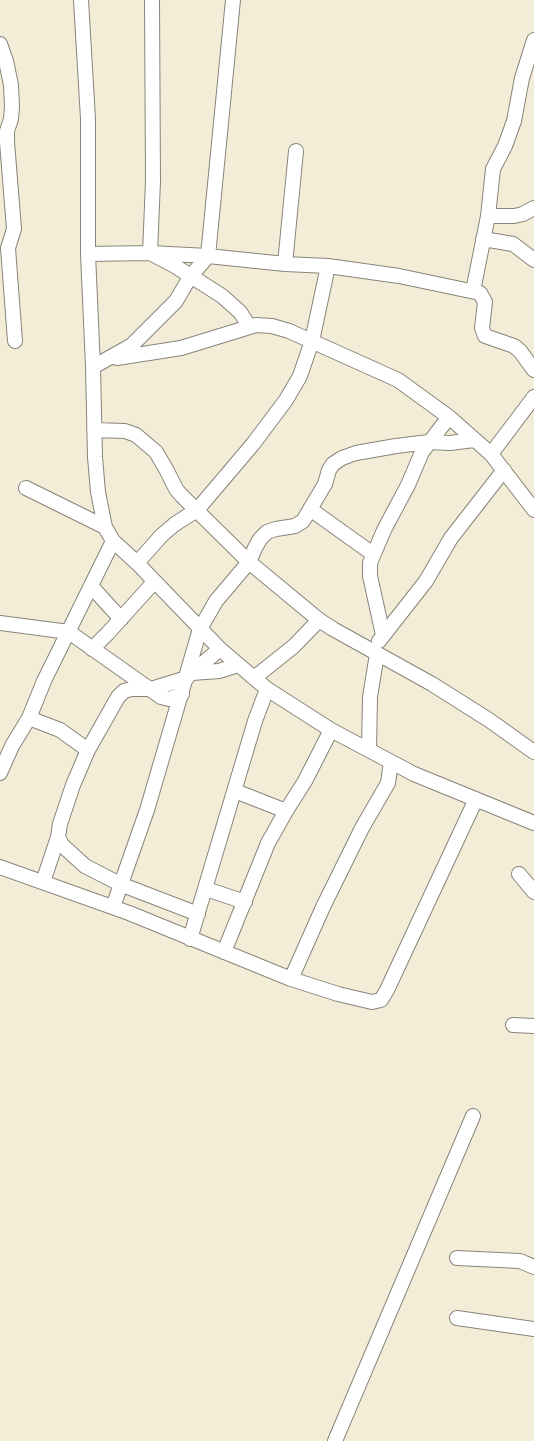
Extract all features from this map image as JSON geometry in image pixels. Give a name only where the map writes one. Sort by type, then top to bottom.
[{"type":"street","points":[[81,0],[88,119],[88,254],[94,430],[98,492],[104,527],[113,541],[137,563],[220,649],[267,689],[331,730],[414,774],[534,823]]},
{"type":"street","points":[[150,254],[153,181],[152,0]]},
{"type":"street","points":[[93,367],[132,345],[176,301],[190,277],[208,256],[233,0]]},
{"type":"street","points":[[473,292],[488,216],[493,169],[505,146],[514,121],[522,78],[534,40]]},
{"type":"street","points":[[0,44],[11,85],[12,107],[7,131],[7,142],[14,229],[8,248],[6,301],[15,341]]},
{"type":"street","points":[[285,264],[296,152]]},
{"type":"street","points":[[488,216],[514,216],[534,208]]},
{"type":"street","points":[[482,239],[513,244],[534,260]]},
{"type":"street","points":[[88,254],[208,256],[285,264],[328,266],[399,276],[480,293],[485,302],[482,328],[485,336],[514,346],[534,370]]},
{"type":"street","points":[[150,254],[175,266],[222,296],[240,312],[249,326]]},
{"type":"street","points":[[137,563],[162,534],[197,510],[278,413],[300,376],[312,342],[328,266]]},
{"type":"street","points":[[107,359],[181,348],[249,326],[272,326],[289,331],[398,380],[449,417],[491,454],[534,510]]},
{"type":"street","points":[[491,454],[534,397]]},
{"type":"street","points":[[369,750],[369,712],[374,670],[383,635],[369,569],[373,554],[408,485],[418,460],[429,442],[449,417]]},
{"type":"street","points":[[94,430],[126,431],[142,439],[156,452],[176,490],[249,562],[319,620],[448,694],[534,752]]},
{"type":"street","points":[[113,907],[147,810],[189,676],[200,629],[216,601],[249,562],[254,548],[267,532],[295,526],[303,521],[325,484],[329,470],[333,464],[342,458],[356,452],[429,442],[450,443],[474,440]]},
{"type":"street","points":[[383,635],[426,581],[451,538],[504,470]]},
{"type":"street","points":[[26,488],[104,527]]},
{"type":"street","points":[[310,509],[373,554]]},
{"type":"street","points":[[0,772],[12,746],[29,718],[44,681],[113,541]]},
{"type":"street","points":[[92,649],[154,582]]},
{"type":"street","points":[[91,586],[121,619]]},
{"type":"street","points":[[254,678],[283,655],[319,620]]},
{"type":"street","points":[[0,623],[69,632],[165,699],[182,694]]},
{"type":"street","points":[[189,676],[220,649]]},
{"type":"street","points":[[43,882],[64,812],[88,750],[118,697],[124,691],[151,690],[189,676],[238,665]]},
{"type":"street","points":[[190,939],[255,721],[267,689]]},
{"type":"street","points":[[29,718],[60,730],[88,750]]},
{"type":"street","points":[[224,952],[268,843],[305,781],[331,730]]},
{"type":"street","points":[[292,979],[336,881],[362,828],[388,783],[391,762]]},
{"type":"street","points":[[388,783],[414,774]]},
{"type":"street","points":[[235,791],[286,811]]},
{"type":"street","points":[[0,867],[113,907],[292,979],[362,1001],[372,1002],[381,1000],[397,971],[476,799]]},
{"type":"street","points":[[58,837],[62,845],[80,863],[120,884],[198,914]]},
{"type":"street","points":[[519,874],[534,892]]},
{"type":"street","points":[[206,889],[245,902]]},
{"type":"street","points":[[513,1025],[534,1026]]},
{"type":"street","points":[[335,1441],[473,1116]]},
{"type":"street","points":[[458,1258],[520,1261],[534,1268]]},
{"type":"street","points":[[457,1318],[534,1329]]}]
